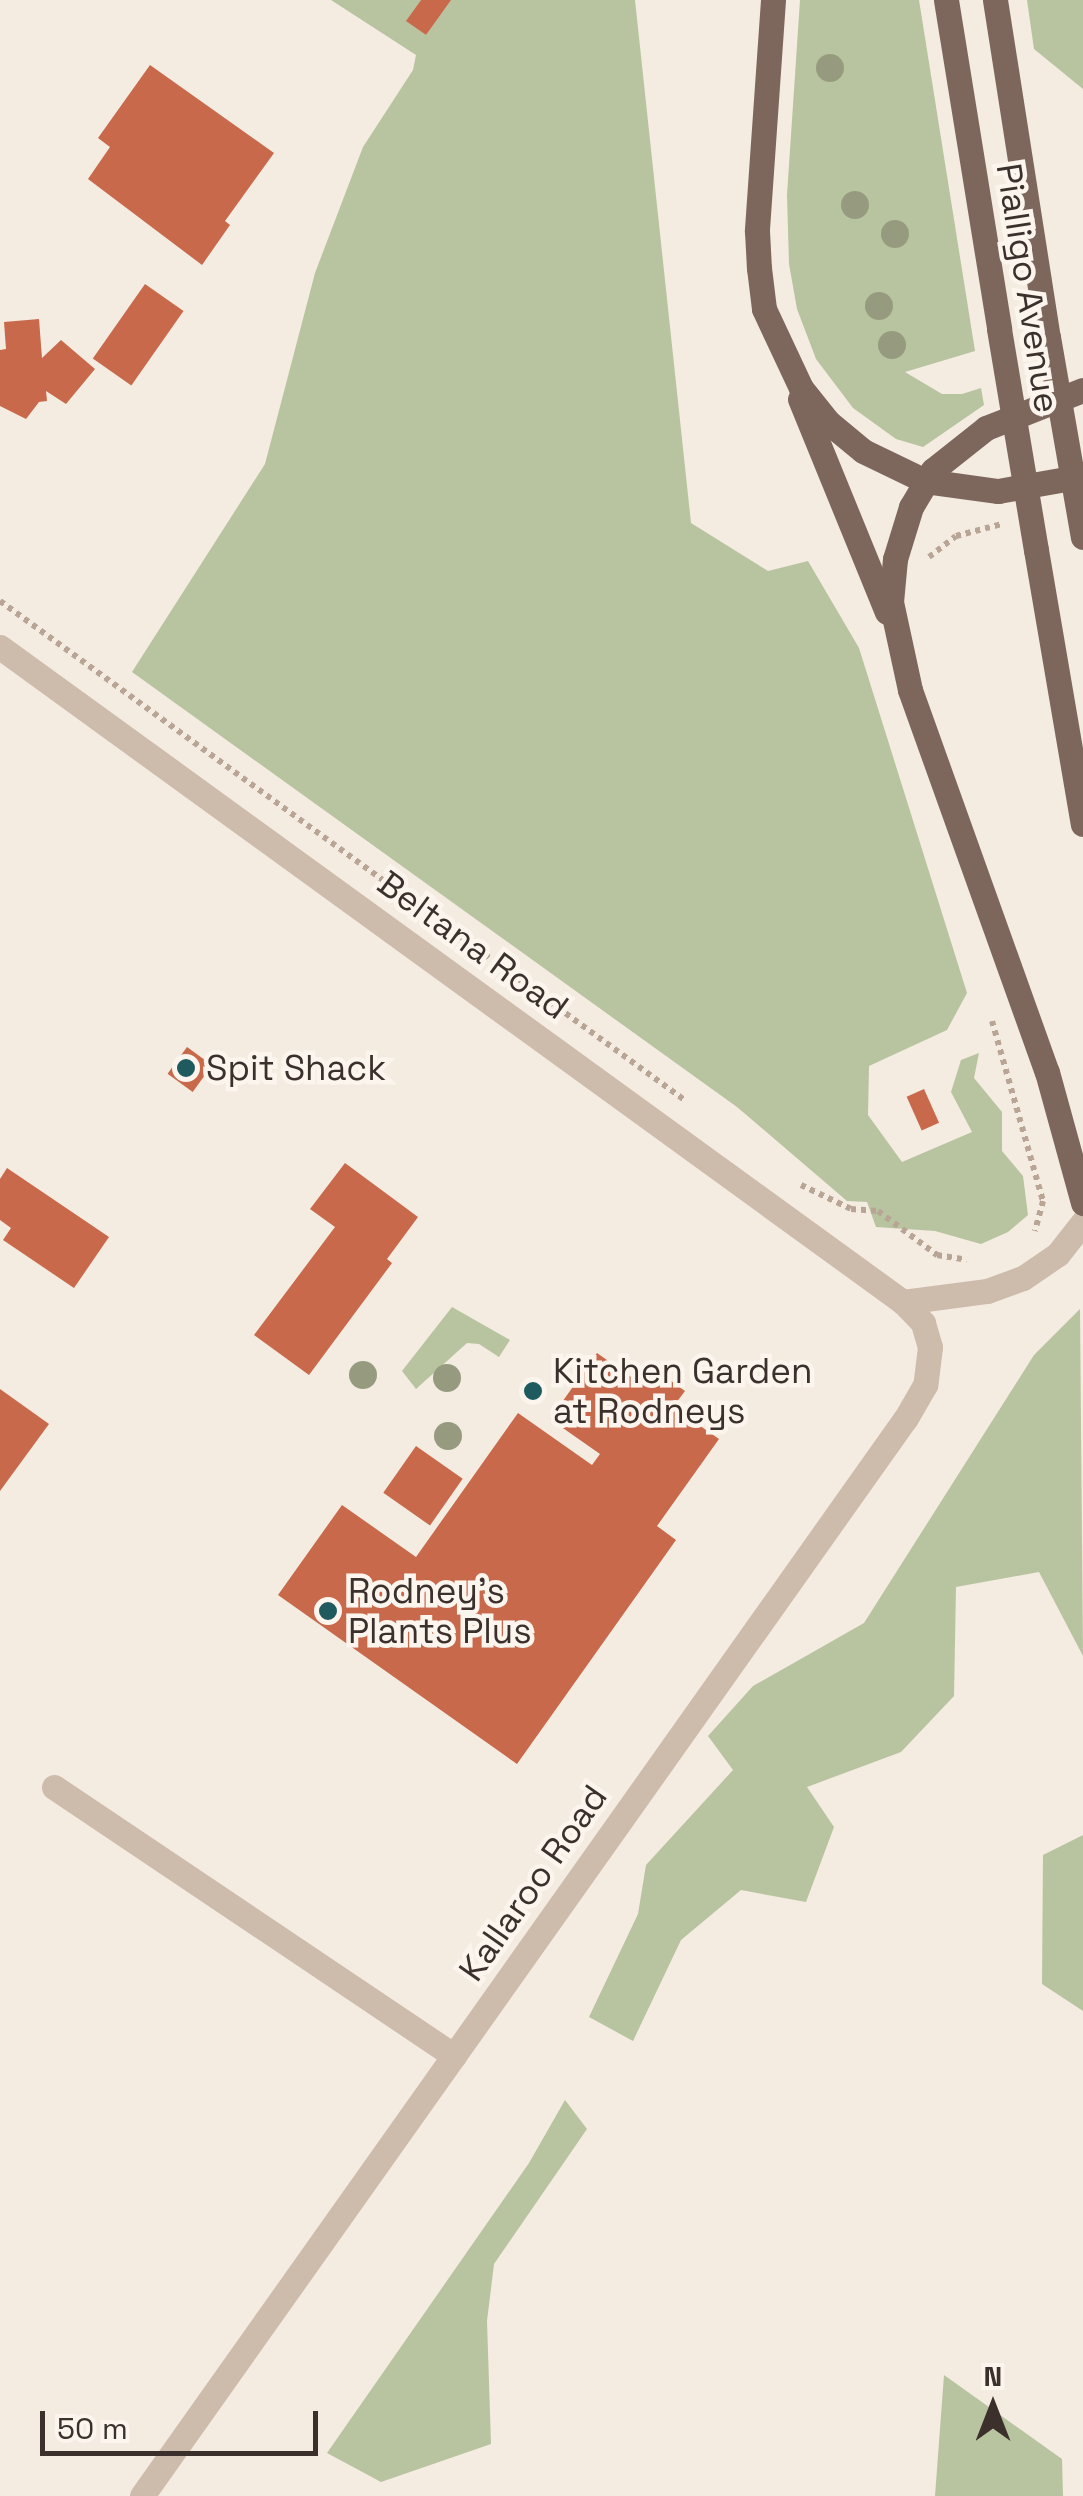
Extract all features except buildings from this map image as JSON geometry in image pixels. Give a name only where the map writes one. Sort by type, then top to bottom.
[{"type":"main road","points":[[773,0],[757,231],[764,309],[867,556],[899,644]]},
{"type":"main road","name":"Pialligo Avenue","points":[[946,0],[1083,824]]},
{"type":"main road","name":"Pialligo Avenue","points":[[996,0],[1083,537]]},
{"type":"main road","points":[[783,356],[815,406],[847,440],[880,462],[926,481],[998,491],[1083,476]]},
{"type":"main road","points":[[1083,390],[986,428],[942,462],[911,506],[895,559],[891,602],[910,690],[1047,1072],[1083,1202]]},
{"type":"street","name":"Beltana Road","points":[[0,647],[903,1302]]},
{"type":"street","points":[[903,1302],[987,1292],[1024,1278],[1052,1260],[1083,1222]]},
{"type":"street","name":"Kallaroo Road","points":[[142,2496],[917,1401],[928,1375],[930,1347],[924,1324],[903,1302]]},
{"type":"street","points":[[54,1787],[454,2056]]},
{"type":"path","points":[[926,560],[956,536],[1012,522]]},
{"type":"path","points":[[0,601],[692,1106]]},
{"type":"path","points":[[988,1004],[1043,1201],[1035,1230],[1024,1244]]},
{"type":"path","points":[[787,1176],[851,1210],[878,1211],[936,1255],[972,1260]]},
{"type":"green space","points":[[331,0],[421,0],[407,21],[426,35],[449,0],[635,0],[691,523],[768,571],[808,561],[859,648],[967,993],[947,1030],[869,1066],[868,1115],[902,1162],[972,1132],[951,1092],[961,1060],[979,1053],[974,1078],[1002,1112],[1002,1151],[1023,1176],[1028,1215],[1008,1232],[981,1244],[935,1231],[876,1227],[867,1202],[847,1201],[737,1107],[132,672],[265,464],[315,273],[363,147],[413,70],[416,55]]},
{"type":"green space","points":[[800,0],[919,0],[975,351],[905,372],[942,394],[962,394],[981,388],[984,405],[923,447],[896,439],[853,408],[816,359],[797,309],[789,264],[787,195]]},
{"type":"green space","points":[[1027,0],[1083,0],[1083,89],[1034,49]]},
{"type":"green space","points":[[452,1307],[510,1340],[499,1357],[479,1344],[467,1343],[416,1389],[402,1371]]},
{"type":"green space","points":[[1080,1309],[1083,1656],[1039,1572],[956,1587],[954,1696],[901,1752],[807,1787],[834,1827],[806,1902],[741,1890],[681,1940],[633,2041],[589,2017],[638,1914],[646,1865],[733,1770],[708,1736],[753,1686],[864,1623],[1034,1355]]},
{"type":"green space","points":[[1083,1835],[1083,2011],[1042,1984],[1043,1855]]},
{"type":"green space","points":[[565,2100],[587,2129],[494,2264],[487,2321],[491,2444],[381,2482],[327,2453],[529,2163]]},
{"type":"green space","points":[[944,2375],[1062,2459],[1063,2496],[935,2496]]},
{"type":"place","name":"Spit Shack","points":[[186,1068]]},
{"type":"place","name":"Kitchen Garden at Rodneys","points":[[533,1391]]},
{"type":"place","name":"Rodney's Plants Plus","points":[[328,1611]]}]
